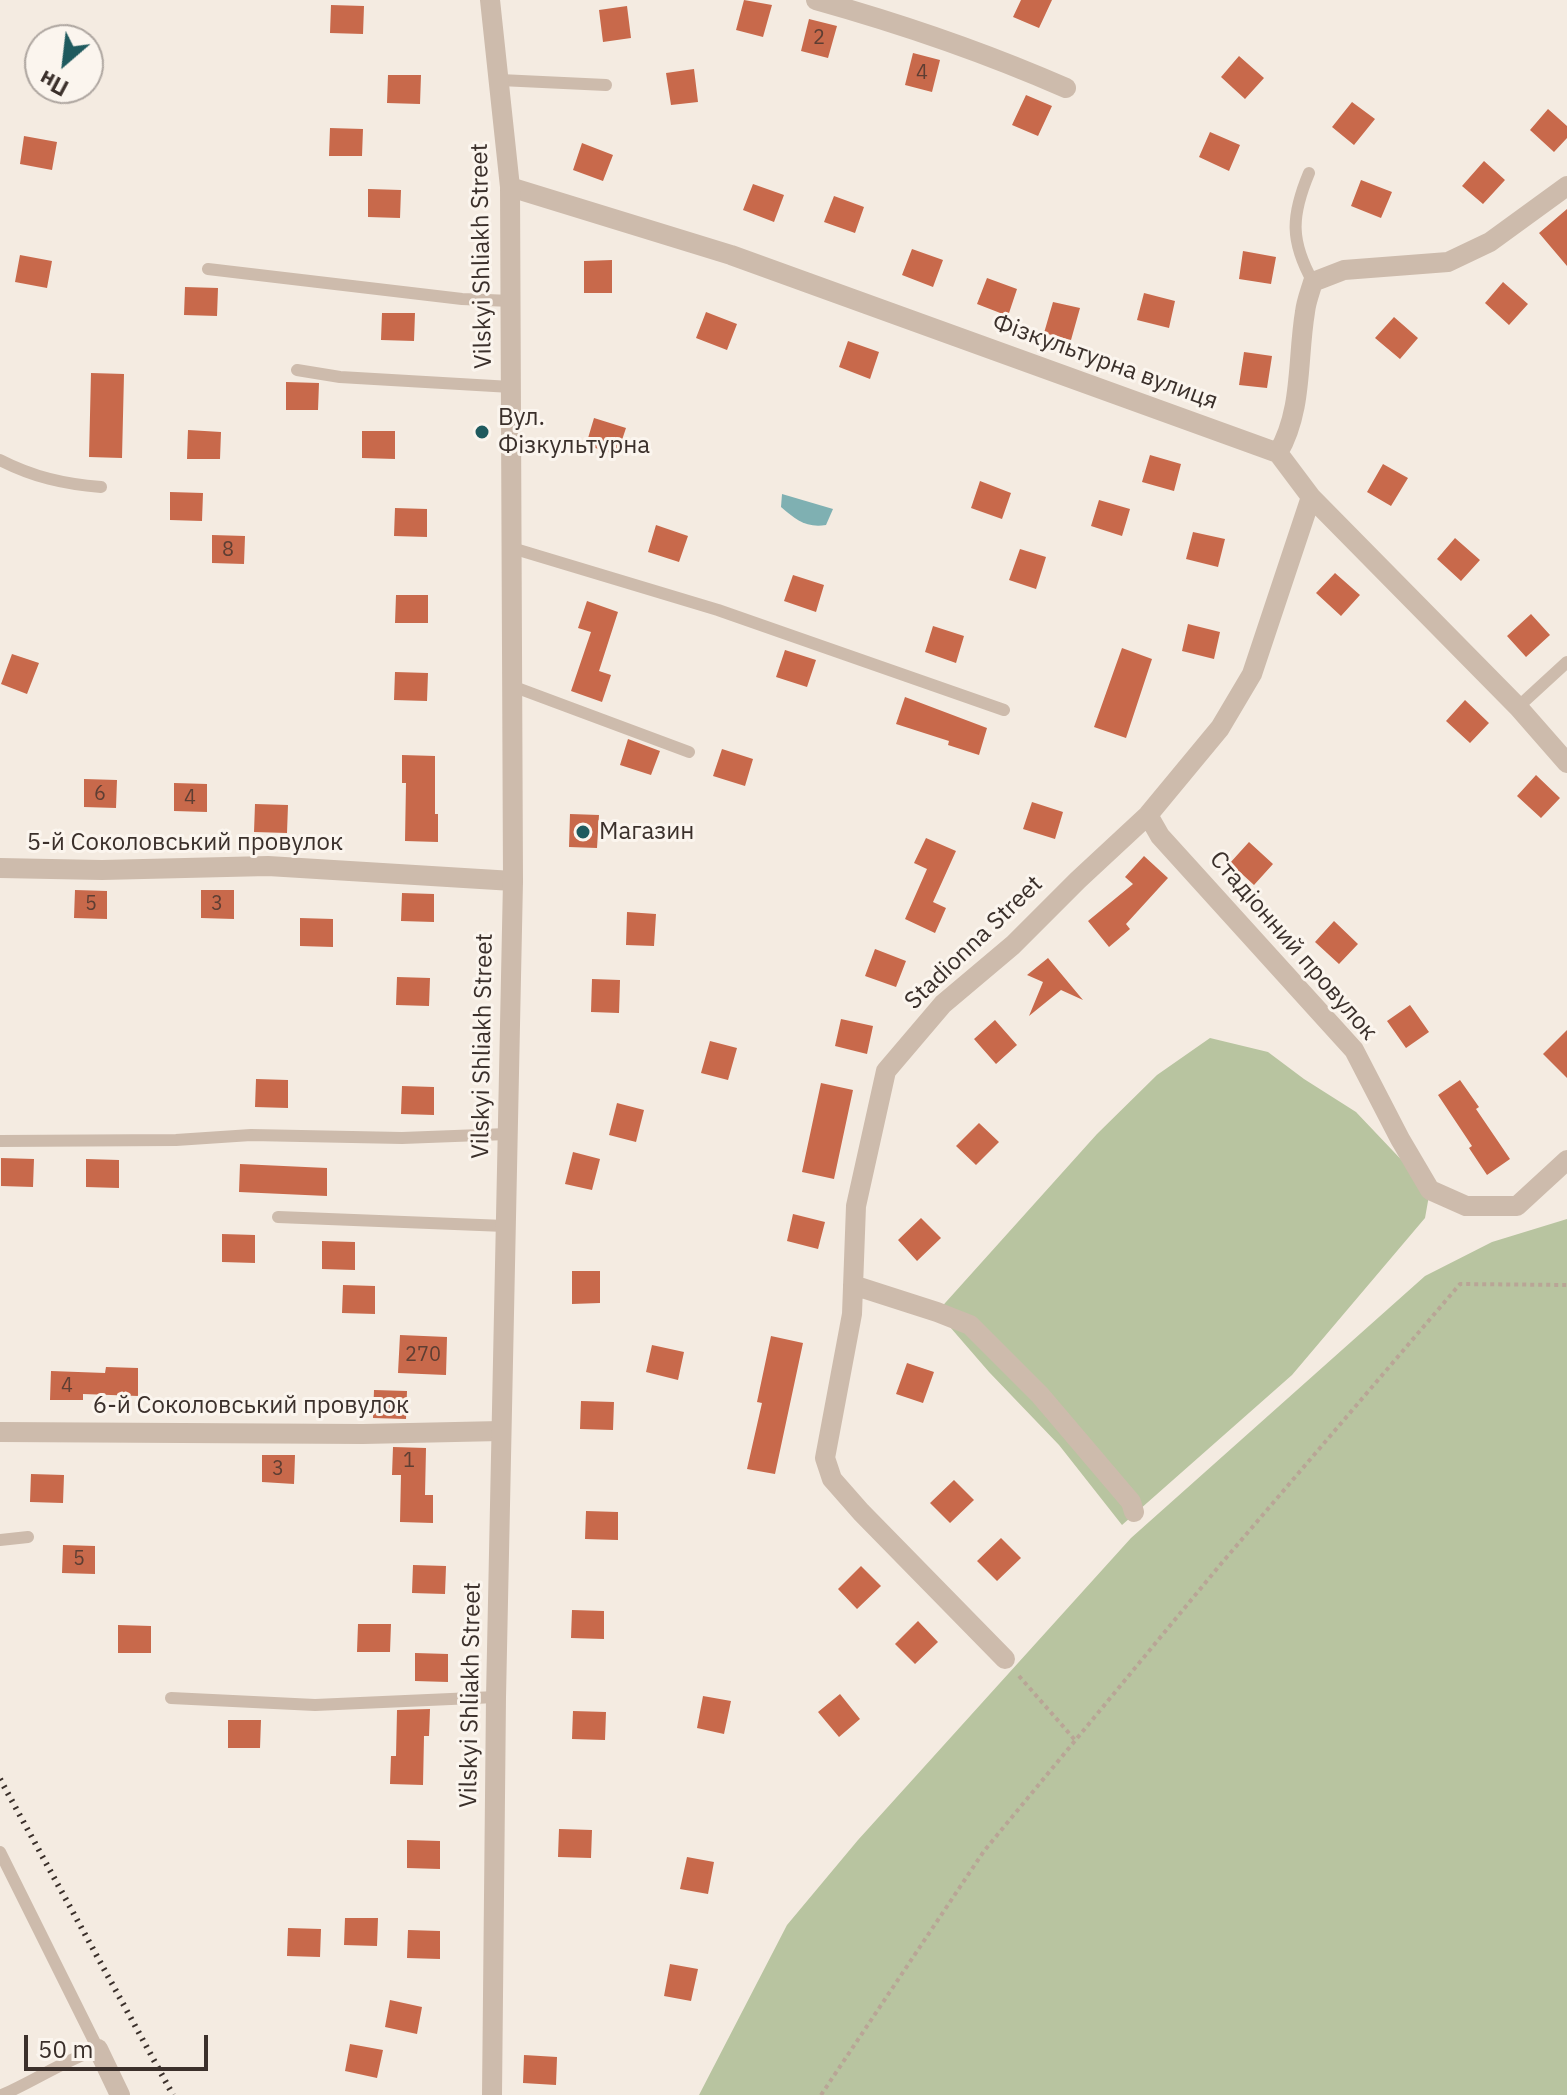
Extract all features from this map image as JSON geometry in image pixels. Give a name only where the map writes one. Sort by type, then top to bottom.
[{"type":"street","name":"Vilskyi Shliakh Street","points":[[490,0],[510,187],[513,881],[496,1697],[492,2095]]},
{"type":"street","points":[[816,0],[900,23],[999,59],[1066,88]]},
{"type":"street","points":[[1567,186],[1490,242],[1448,262],[1344,270],[1313,282],[1305,312],[1302,365],[1293,416],[1287,438],[1278,453],[1311,497],[1518,707],[1567,763]]},
{"type":"street","name":"Фізкультурна вулиця","points":[[510,187],[731,255],[1278,453]]},
{"type":"street","name":"Stadionna Street","points":[[1005,1659],[861,1512],[832,1479],[825,1458],[852,1314],[856,1206],[886,1071],[943,1004],[1013,945],[1148,815],[1220,728],[1252,674],[1311,497]]},
{"type":"street","name":"Стадіонний провулок","points":[[1148,815],[1160,836],[1354,1050],[1430,1190],[1466,1206],[1517,1206],[1567,1160]]},
{"type":"street","name":"5-й Соколовський провулок","points":[[0,868],[102,870],[268,866],[513,881]]},
{"type":"street","points":[[853,1285],[970,1325],[1040,1395],[1131,1502],[1134,1512]]},
{"type":"street","name":"6-й Соколовський провулок","points":[[0,1432],[363,1434],[501,1431]]},
{"type":"street","points":[[98,2049],[120,2095]]},
{"type":"lane","points":[[500,80],[606,85]]},
{"type":"lane","points":[[1309,173],[1294,217],[1298,257],[1313,282]]},
{"type":"lane","points":[[208,269],[462,299],[511,301]]},
{"type":"lane","points":[[297,370],[340,377],[511,387]]},
{"type":"lane","points":[[0,460],[58,483],[101,487]]},
{"type":"lane","points":[[512,548],[718,610],[1004,710]]},
{"type":"lane","points":[[1518,707],[1567,662]]},
{"type":"lane","points":[[512,686],[689,752]]},
{"type":"lane","points":[[0,1141],[176,1140],[251,1135],[402,1138],[507,1134]]},
{"type":"lane","points":[[278,1217],[505,1226]]},
{"type":"lane","points":[[0,1540],[28,1537]]},
{"type":"lane","points":[[171,1698],[315,1705],[496,1697]]},
{"type":"lane","points":[[0,1852],[98,2049],[67,2060],[2,2095]]},
{"type":"path","points":[[821,2095],[984,1851],[1220,1565],[1460,1284],[1567,1285]]},
{"type":"path","points":[[1005,1659],[1075,1740]]},
{"type":"green space","points":[[1210,1038],[1268,1052],[1356,1112],[1430,1190],[1425,1218],[1292,1375],[1122,1525],[1059,1445],[937,1312],[1097,1134],[1157,1075]]},
{"type":"green space","points":[[1567,1219],[1567,2095],[699,2095],[787,1925],[858,1840],[1131,1538],[1425,1276],[1492,1242]]},
{"type":"water","points":[[782,494],[833,509],[826,525],[807,524],[792,516],[781,507]]},
{"type":"building","points":[[744,0],[772,5],[763,37],[736,30]]},
{"type":"building","points":[[1021,0],[1052,0],[1039,28],[1013,17]]},
{"type":"building","points":[[331,5],[364,6],[363,34],[330,33]]},
{"type":"building","points":[[627,6],[631,38],[603,42],[599,10]]},
{"type":"building","points":[[809,19],[837,26],[828,58],[801,51]]},
{"type":"building","points":[[913,53],[940,60],[932,92],[905,85]]},
{"type":"building","points":[[1239,56],[1264,78],[1245,99],[1221,77]]},
{"type":"building","points":[[694,69],[698,102],[671,105],[666,73]]},
{"type":"building","points":[[388,75],[421,75],[420,104],[387,103]]},
{"type":"building","points":[[1026,95],[1052,106],[1038,136],[1012,125]]},
{"type":"building","points":[[1352,102],[1375,119],[1354,145],[1332,127]]},
{"type":"building","points":[[1548,109],[1567,126],[1567,138],[1554,152],[1530,130]]},
{"type":"building","points":[[330,128],[363,129],[362,156],[329,156]]},
{"type":"building","points":[[1210,132],[1240,145],[1229,171],[1199,157]]},
{"type":"building","points":[[24,136],[57,142],[52,170],[20,164]]},
{"type":"building","points":[[582,143],[613,155],[603,181],[573,170]]},
{"type":"building","points":[[1484,161],[1505,180],[1483,204],[1462,186]]},
{"type":"building","points":[[1361,180],[1392,192],[1381,218],[1351,206]]},
{"type":"building","points":[[753,184],[784,195],[774,222],[743,210]]},
{"type":"building","points":[[368,189],[401,190],[400,218],[368,217]]},
{"type":"building","points":[[834,196],[864,207],[855,233],[824,222]]},
{"type":"building","points":[[1567,209],[1567,266],[1539,233]]},
{"type":"building","points":[[912,249],[943,260],[933,287],[902,275]]},
{"type":"building","points":[[1243,251],[1276,257],[1271,284],[1239,279]]},
{"type":"building","points":[[20,255],[52,261],[47,288],[15,282]]},
{"type":"building","points":[[612,260],[612,293],[584,293],[584,261]]},
{"type":"building","points":[[987,278],[1017,289],[1008,316],[977,304]]},
{"type":"building","points":[[1503,282],[1528,304],[1509,325],[1485,303]]},
{"type":"building","points":[[185,287],[218,288],[217,316],[184,315]]},
{"type":"building","points":[[1144,293],[1175,301],[1169,328],[1137,320]]},
{"type":"building","points":[[1053,302],[1080,308],[1071,340],[1044,333]]},
{"type":"building","points":[[706,312],[737,324],[727,350],[696,338]]},
{"type":"building","points":[[382,313],[415,313],[414,341],[381,340]]},
{"type":"building","points":[[1394,317],[1418,338],[1400,359],[1375,338]]},
{"type":"building","points":[[848,341],[879,352],[870,379],[839,367]]},
{"type":"building","points":[[1244,352],[1272,356],[1267,388],[1239,385]]},
{"type":"building","points":[[91,373],[124,374],[122,458],[89,457]]},
{"type":"building","points":[[286,382],[319,383],[318,410],[286,410]]},
{"type":"building","points":[[594,418],[626,428],[617,455],[586,445]]},
{"type":"building","points":[[188,430],[221,432],[220,459],[187,459]]},
{"type":"building","points":[[362,431],[395,431],[395,459],[362,458]]},
{"type":"building","points":[[1150,455],[1181,464],[1174,491],[1142,482]]},
{"type":"building","points":[[1383,464],[1408,478],[1391,506],[1367,492]]},
{"type":"building","points":[[980,481],[1011,493],[1002,519],[971,508]]},
{"type":"building","points":[[170,492],[203,493],[202,521],[170,520]]},
{"type":"building","points":[[1099,500],[1130,509],[1122,536],[1091,526]]},
{"type":"building","points":[[395,508],[427,509],[427,537],[394,536]]},
{"type":"building","points":[[656,525],[688,536],[679,562],[648,552]]},
{"type":"building","points":[[1193,532],[1225,539],[1218,567],[1186,559]]},
{"type":"building","points":[[212,535],[245,536],[244,564],[212,563]]},
{"type":"building","points":[[1455,538],[1480,560],[1461,581],[1437,559]]},
{"type":"building","points":[[1020,549],[1046,557],[1036,589],[1009,580]]},
{"type":"building","points":[[1335,573],[1360,595],[1341,616],[1316,593]]},
{"type":"building","points":[[793,575],[824,585],[816,612],[784,601]]},
{"type":"building","points":[[396,595],[428,595],[428,623],[395,623]]},
{"type":"building","points":[[587,601],[618,612],[599,671],[611,675],[602,702],[571,691],[591,632],[578,628]]},
{"type":"building","points":[[1531,614],[1550,635],[1526,657],[1507,636]]},
{"type":"building","points":[[1188,624],[1220,632],[1214,659],[1182,651]]},
{"type":"building","points":[[933,626],[964,636],[956,663],[925,652]]},
{"type":"building","points":[[1122,648],[1152,659],[1126,738],[1094,727]]},
{"type":"building","points":[[785,650],[816,660],[807,687],[776,677]]},
{"type":"building","points":[[12,654],[39,663],[27,694],[1,684]]},
{"type":"building","points":[[395,672],[428,673],[427,701],[394,700]]},
{"type":"building","points":[[905,697],[987,728],[979,755],[948,745],[949,741],[896,724]]},
{"type":"building","points":[[1465,700],[1489,723],[1470,743],[1446,721]]},
{"type":"building","points":[[628,739],[660,751],[651,775],[620,765]]},
{"type":"building","points":[[722,749],[753,759],[745,786],[713,776]]},
{"type":"building","points":[[402,755],[435,756],[438,842],[405,841],[406,783],[402,783]]},
{"type":"building","points":[[1536,775],[1560,798],[1541,818],[1517,796]]},
{"type":"building","points":[[84,779],[117,780],[116,808],[84,807]]},
{"type":"building","points":[[174,783],[207,784],[207,812],[174,811]]},
{"type":"building","points":[[1032,802],[1063,812],[1055,839],[1023,829]]},
{"type":"building","points":[[255,804],[288,805],[287,833],[254,832]]},
{"type":"building","points":[[570,814],[599,815],[597,848],[569,847]]},
{"type":"building","points":[[926,838],[956,851],[933,902],[946,908],[935,933],[905,919],[927,869],[914,863]]},
{"type":"building","points":[[1249,842],[1273,864],[1254,885],[1230,863]]},
{"type":"building","points":[[1144,856],[1168,878],[1126,924],[1130,929],[1109,947],[1088,921],[1133,884],[1125,877]]},
{"type":"building","points":[[75,890],[107,891],[107,919],[74,918]]},
{"type":"building","points":[[201,890],[234,890],[234,919],[201,918]]},
{"type":"building","points":[[402,893],[434,894],[434,922],[401,921]]},
{"type":"building","points":[[627,912],[656,914],[654,946],[626,945]]},
{"type":"building","points":[[300,918],[333,919],[333,947],[300,946]]},
{"type":"building","points":[[1334,921],[1358,944],[1339,964],[1315,942]]},
{"type":"building","points":[[875,949],[906,961],[896,987],[865,976]]},
{"type":"building","points":[[1048,958],[1083,1000],[1061,990],[1029,1016],[1043,982],[1027,975]]},
{"type":"building","points":[[397,977],[430,978],[429,1006],[396,1005]]},
{"type":"building","points":[[592,979],[620,980],[619,1013],[591,1012]]},
{"type":"building","points":[[1410,1005],[1429,1032],[1406,1048],[1387,1021]]},
{"type":"building","points":[[841,1019],[873,1026],[867,1054],[835,1046]]},
{"type":"building","points":[[995,1020],[1017,1045],[996,1064],[974,1039]]},
{"type":"building","points":[[1567,1030],[1567,1078],[1543,1054]]},
{"type":"building","points":[[710,1041],[737,1048],[728,1080],[701,1073]]},
{"type":"building","points":[[256,1079],[288,1080],[288,1108],[255,1107]]},
{"type":"building","points":[[1460,1080],[1510,1159],[1487,1175],[1438,1095]]},
{"type":"building","points":[[821,1083],[853,1090],[834,1179],[802,1172]]},
{"type":"building","points":[[402,1086],[434,1087],[434,1115],[401,1114]]},
{"type":"building","points":[[617,1103],[644,1110],[636,1142],[609,1135]]},
{"type":"building","points":[[979,1123],[999,1142],[976,1165],[956,1146]]},
{"type":"building","points":[[573,1152],[600,1159],[592,1190],[565,1184]]},
{"type":"building","points":[[1,1158],[34,1159],[33,1187],[1,1186]]},
{"type":"building","points":[[86,1159],[119,1160],[119,1188],[86,1187]]},
{"type":"building","points":[[240,1164],[327,1168],[327,1196],[239,1192]]},
{"type":"building","points":[[793,1214],[825,1222],[818,1249],[787,1241]]},
{"type":"building","points":[[921,1218],[941,1238],[917,1261],[898,1240]]},
{"type":"building","points":[[222,1234],[255,1235],[255,1263],[222,1262]]},
{"type":"building","points":[[322,1241],[355,1242],[355,1270],[322,1269]]},
{"type":"building","points":[[572,1271],[600,1271],[600,1303],[572,1304]]},
{"type":"building","points":[[343,1285],[375,1286],[375,1314],[342,1313]]},
{"type":"building","points":[[400,1335],[447,1337],[446,1375],[398,1373]]},
{"type":"building","points":[[771,1336],[803,1343],[775,1474],[747,1469],[762,1403],[757,1402]]},
{"type":"building","points":[[652,1345],[684,1352],[678,1380],[646,1372]]},
{"type":"building","points":[[907,1363],[934,1372],[923,1403],[896,1394]]},
{"type":"building","points":[[106,1367],[138,1368],[138,1396],[83,1394],[83,1400],[50,1400],[51,1371],[105,1373]]},
{"type":"building","points":[[374,1390],[407,1391],[406,1419],[373,1418]]},
{"type":"building","points":[[581,1401],[614,1402],[613,1430],[580,1429]]},
{"type":"building","points":[[393,1447],[426,1448],[425,1495],[433,1495],[433,1523],[400,1522],[401,1475],[392,1475]]},
{"type":"building","points":[[262,1455],[295,1455],[294,1484],[262,1482]]},
{"type":"building","points":[[31,1474],[64,1475],[63,1503],[30,1502]]},
{"type":"building","points":[[954,1480],[974,1500],[950,1523],[930,1503]]},
{"type":"building","points":[[586,1511],[618,1512],[618,1540],[585,1539]]},
{"type":"building","points":[[1001,1538],[1021,1558],[997,1581],[977,1561]]},
{"type":"building","points":[[63,1545],[95,1546],[95,1574],[62,1573]]},
{"type":"building","points":[[413,1565],[446,1566],[445,1594],[412,1593]]},
{"type":"building","points":[[861,1566],[881,1586],[857,1609],[838,1589]]},
{"type":"building","points":[[572,1610],[604,1611],[604,1639],[571,1638]]},
{"type":"building","points":[[918,1621],[938,1642],[915,1664],[895,1644]]},
{"type":"building","points":[[358,1624],[391,1624],[390,1652],[357,1652]]},
{"type":"building","points":[[118,1625],[151,1626],[151,1653],[118,1653]]},
{"type":"building","points":[[415,1653],[448,1654],[448,1682],[415,1681]]},
{"type":"building","points":[[840,1694],[860,1719],[839,1737],[818,1712]]},
{"type":"building","points":[[703,1696],[731,1701],[724,1734],[697,1728]]},
{"type":"building","points":[[430,1709],[429,1736],[424,1736],[423,1785],[390,1784],[391,1756],[396,1756],[397,1710]]},
{"type":"building","points":[[573,1711],[606,1712],[605,1740],[572,1739]]},
{"type":"building","points":[[228,1720],[261,1720],[260,1748],[228,1748]]},
{"type":"building","points":[[559,1829],[592,1830],[591,1858],[558,1857]]},
{"type":"building","points":[[407,1840],[440,1841],[440,1869],[407,1868]]},
{"type":"building","points":[[687,1857],[714,1862],[708,1894],[680,1889]]},
{"type":"building","points":[[345,1918],[378,1918],[377,1946],[344,1945]]},
{"type":"building","points":[[288,1928],[321,1929],[320,1957],[287,1956]]},
{"type":"building","points":[[408,1930],[440,1931],[440,1959],[407,1958]]},
{"type":"building","points":[[670,1964],[698,1969],[691,2001],[664,1996]]},
{"type":"building","points":[[390,2000],[422,2007],[417,2034],[385,2027]]},
{"type":"building","points":[[350,2044],[383,2050],[377,2078],[345,2071]]},
{"type":"building","points":[[524,2055],[557,2057],[556,2085],[523,2083]]},
{"type":"railway","points":[[0,1779],[173,2095]]},
{"type":"place","name":"Вул. Фізкультурна","points":[[482,432]]},
{"type":"place","name":"Магазин","points":[[583,832]]}]
